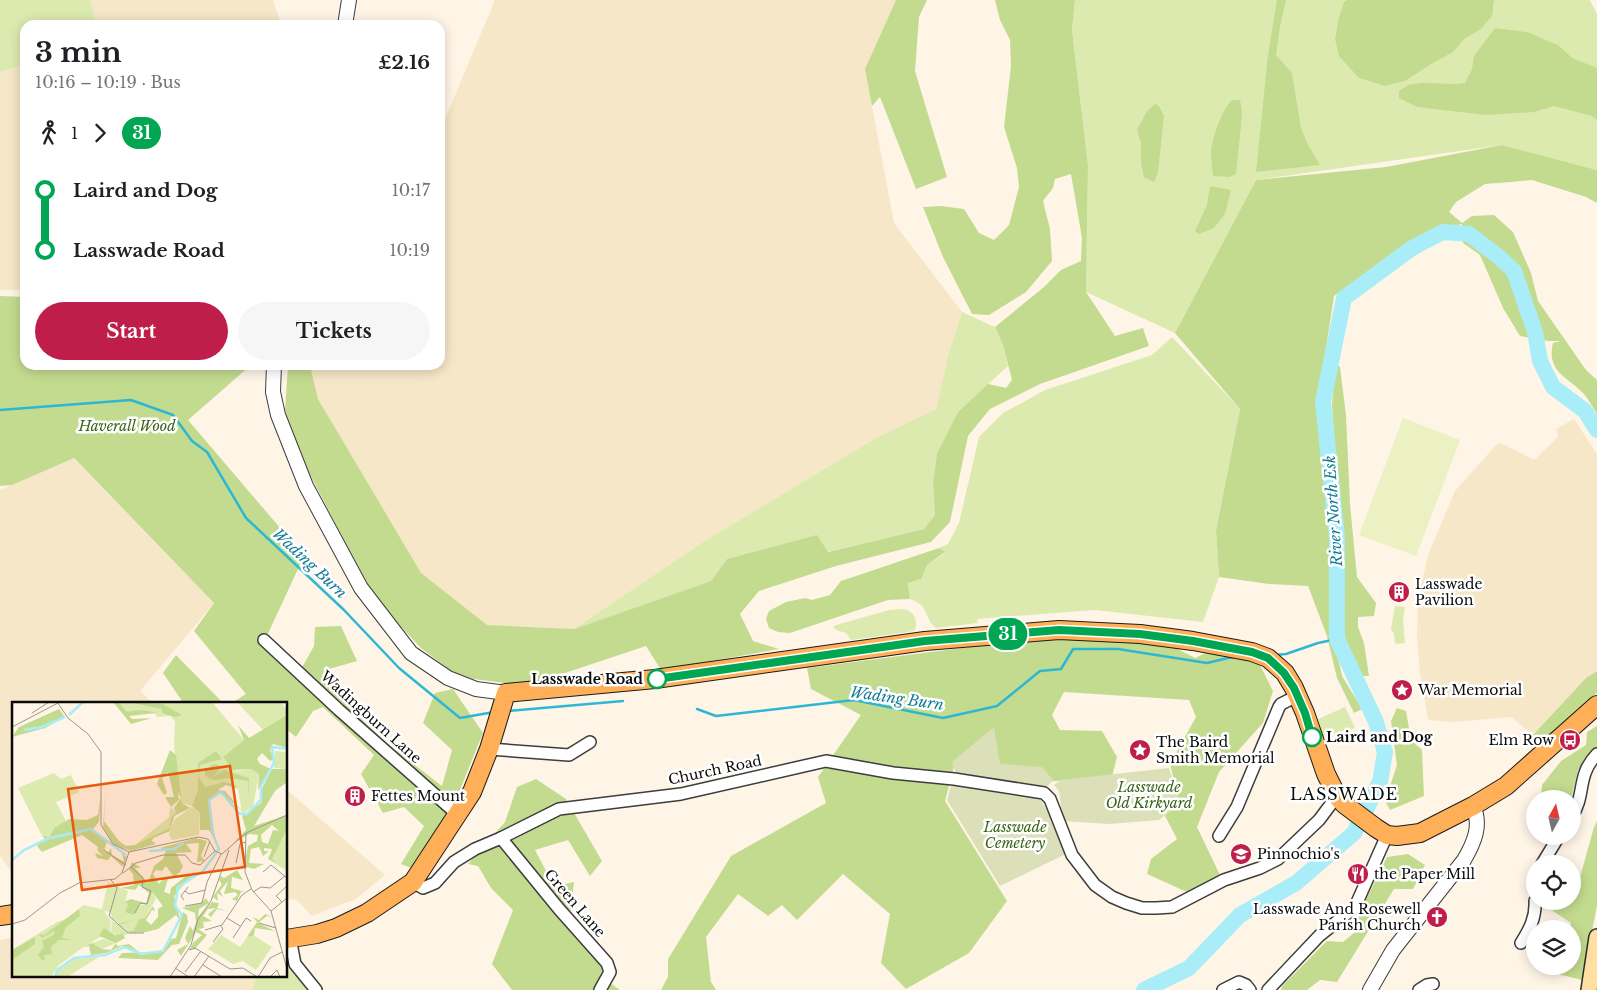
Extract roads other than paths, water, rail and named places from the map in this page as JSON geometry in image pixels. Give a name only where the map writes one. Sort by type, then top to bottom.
[{"type":"main road","points":[[288,939],[336,928],[367,913],[413,882],[472,792],[489,749],[503,705],[654,679],[925,641],[1049,631],[1140,634],[1193,641],[1260,655],[1284,673],[1293,698],[1305,713],[1326,774],[1341,800],[1381,831],[1397,836],[1420,833],[1506,786],[1597,705]]},
{"type":"main road","points":[[1589,990],[1597,937]]},
{"type":"street","points":[[346,20],[349,0]]},
{"type":"street","points":[[274,370],[273,392],[278,415],[306,486],[361,588],[411,653],[448,678],[476,689],[503,705]]},
{"type":"street","name":"Wadingburn Lane","points":[[264,640],[339,710],[458,815]]},
{"type":"street","points":[[1219,836],[1237,808],[1279,708],[1282,704],[1293,698]]},
{"type":"street","points":[[489,749],[569,754],[590,742]]},
{"type":"street","points":[[1581,790],[1586,767],[1597,754]]},
{"type":"street","name":"Church Road","points":[[413,882],[423,888],[435,883],[454,862],[475,849],[559,809],[681,794],[826,761],[893,773],[954,779],[1044,793],[1050,799],[1072,855],[1095,885],[1112,897],[1142,908],[1172,907],[1224,880],[1260,868],[1278,859],[1341,800]]},
{"type":"street","points":[[1370,990],[1394,950],[1464,860],[1472,846],[1477,828],[1477,815],[1472,806]]},
{"type":"street","points":[[1268,990],[1319,936],[1356,907],[1381,831]]},
{"type":"street","name":"Green Lane","points":[[501,838],[559,909],[607,962],[610,972],[600,990]]},
{"type":"street","points":[[1522,943],[1524,930],[1535,916],[1535,910]]},
{"type":"street","points":[[288,939],[295,964],[316,990]]},
{"type":"street","points":[[1223,990],[1239,982],[1246,985],[1250,990]]},
{"type":"street","points":[[1419,990],[1433,984]]},
{"type":"waterway","name":"River North Esk","points":[[1144,990],[1189,968],[1240,915],[1296,883],[1354,833],[1380,782],[1385,752],[1376,722],[1337,639],[1337,537],[1323,402],[1344,298],[1412,248],[1443,232],[1469,234],[1514,271],[1535,332],[1540,361],[1553,387],[1585,411],[1597,430]]},
{"type":"waterway","name":"Wading Burn","points":[[0,410],[131,400],[173,415],[192,441],[207,452],[246,518],[344,610],[399,668],[460,718],[494,712]]},
{"type":"waterway","name":"Wading Burn","points":[[1275,655],[1286,654],[1318,643],[1337,639]]},
{"type":"waterway","name":"Wading Burn","points":[[697,709],[716,716],[854,700],[943,718],[997,706],[1040,671],[1061,669],[1073,649],[1118,649],[1207,663],[1237,657]]},
{"type":"waterway","name":"Wading Burn","points":[[507,711],[623,701]]},
{"type":"place","name":"Lasswade Pavilion","points":[[1399,592]]},
{"type":"place","name":"Lasswade Road","points":[[657,679]]},
{"type":"place","name":"War Memorial","points":[[1402,690]]},
{"type":"place","name":"Laird and Dog","points":[[1312,737]]},
{"type":"place","name":"Elm Row","points":[[1570,740]]},
{"type":"place","name":"The Baird Smith Memorial","points":[[1140,750]]},
{"type":"place","name":"Fettes Mount","points":[[355,796]]},
{"type":"place","name":"Pinnochio's","points":[[1241,854]]},
{"type":"place","name":"the Paper Mill","points":[[1358,874]]},
{"type":"place","name":"Lasswade And Rosewell Parish Church","points":[[1437,917]]},
{"type":"district","name":"LASSWADE","points":[[1344,794]]},
{"type":"park label","name":"Haverall Wood","points":[[127,426]]},
{"type":"park label","name":"Lasswade Old Kirkyard","points":[[1149,796]]},
{"type":"park label","name":"Lasswade Cemetery","points":[[1015,836]]}]
